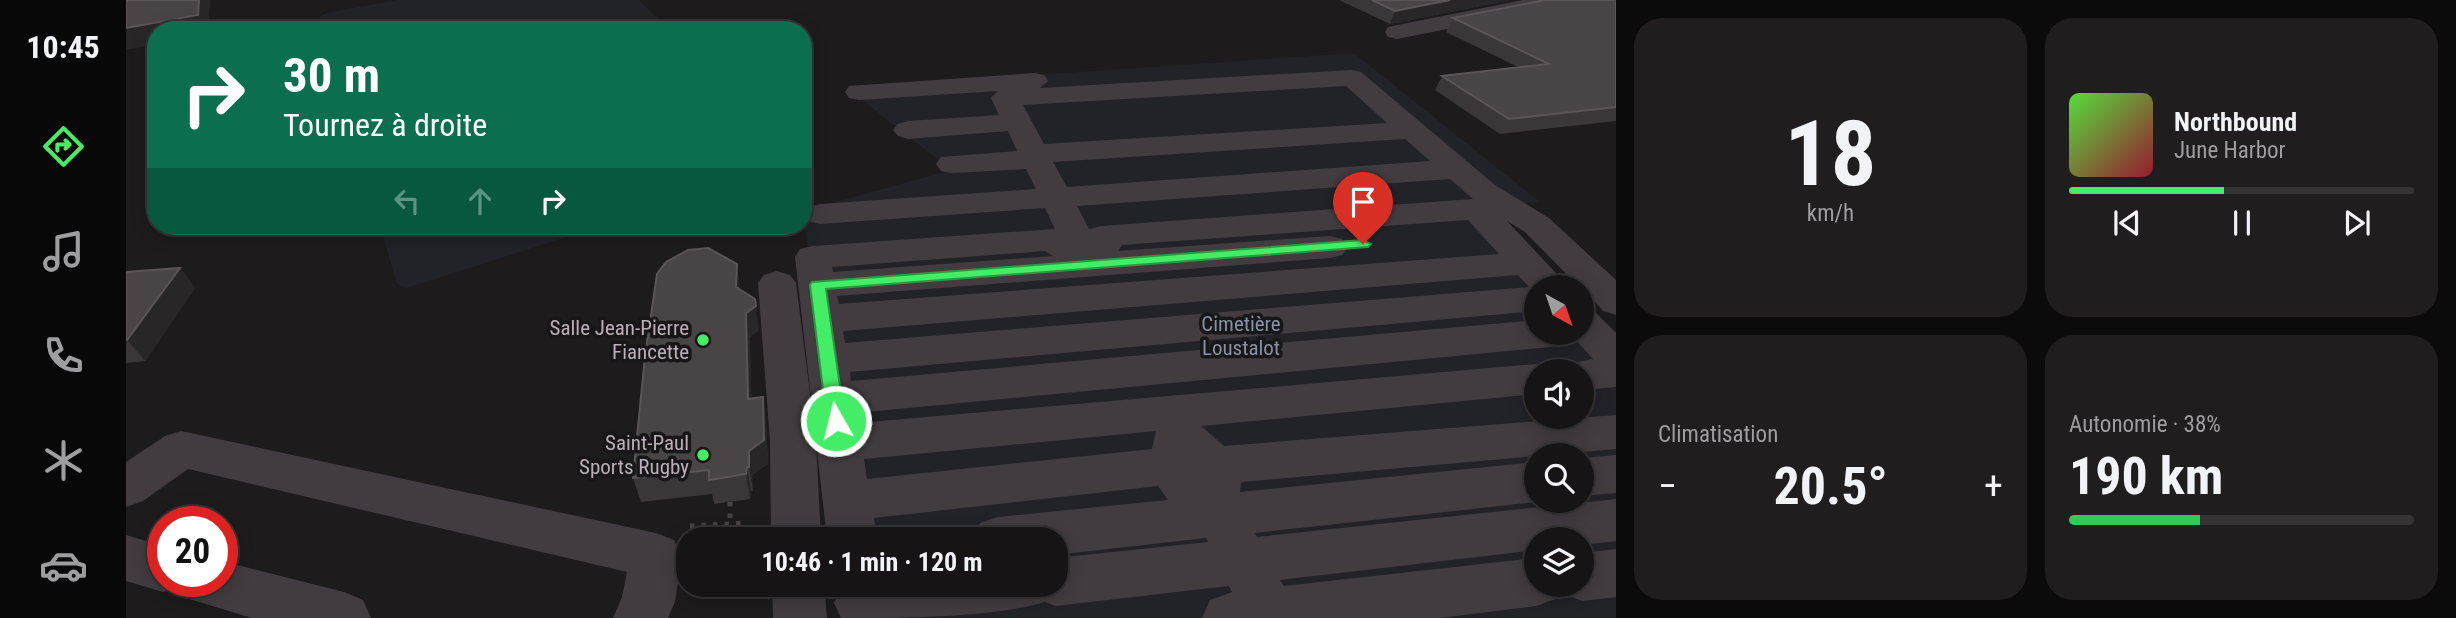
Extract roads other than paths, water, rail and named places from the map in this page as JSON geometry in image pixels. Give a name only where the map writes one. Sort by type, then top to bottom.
[{"type":"street","points":[[1397,32],[1557,0]]},
{"type":"street","points":[[859,92],[1044,175],[1105,244],[1101,236],[1477,209],[1496,210]]},
{"type":"street","points":[[917,184],[1044,175],[1228,135],[1403,122]]},
{"type":"street","points":[[817,227],[1228,135],[1403,122],[1496,210],[1533,275]]},
{"type":"street","points":[[805,296],[1044,175],[1228,135],[1403,122]]},
{"type":"street","points":[[1524,280],[1044,175],[919,138],[1044,175],[1228,135],[1496,210],[1537,225],[1563,275]]},
{"type":"street","points":[[796,527],[793,441],[805,296],[813,257],[1057,239],[1060,247],[1044,175]]},
{"type":"street","points":[[1044,175],[1243,561],[1257,616],[1524,583]]},
{"type":"street","points":[[828,359],[1126,334],[1524,285]]},
{"type":"street","points":[[805,296],[828,359],[850,520],[1195,467],[1616,432]]},
{"type":"street","points":[[833,399],[1524,335]]},
{"type":"street","points":[[1594,374],[1616,372]]},
{"type":"street","points":[[1031,527],[1195,467],[1524,382]]},
{"type":"street","points":[[839,443],[1195,467],[1524,481]]},
{"type":"street","points":[[126,487],[181,449],[656,556],[648,601],[640,618]]},
{"type":"street","points":[[1594,476],[1616,474]]},
{"type":"street","points":[[1068,581],[1616,520]]},
{"type":"street","points":[[126,558],[147,564]]},
{"type":"street","points":[[1594,576],[1616,573]]},
{"type":"street","points":[[238,590],[344,618]]},
{"type":"street","points":[[799,597],[800,618]]},
{"type":"street","points":[[861,602],[908,597]]},
{"type":"place","name":"Salle Jean-Pierre Fiancette","points":[[703,340]]},
{"type":"place","name":"Saint-Paul Sports Rugby","points":[[703,455]]},
{"type":"park label","name":"Cimetière Loustalot","points":[[1241,336]]}]
